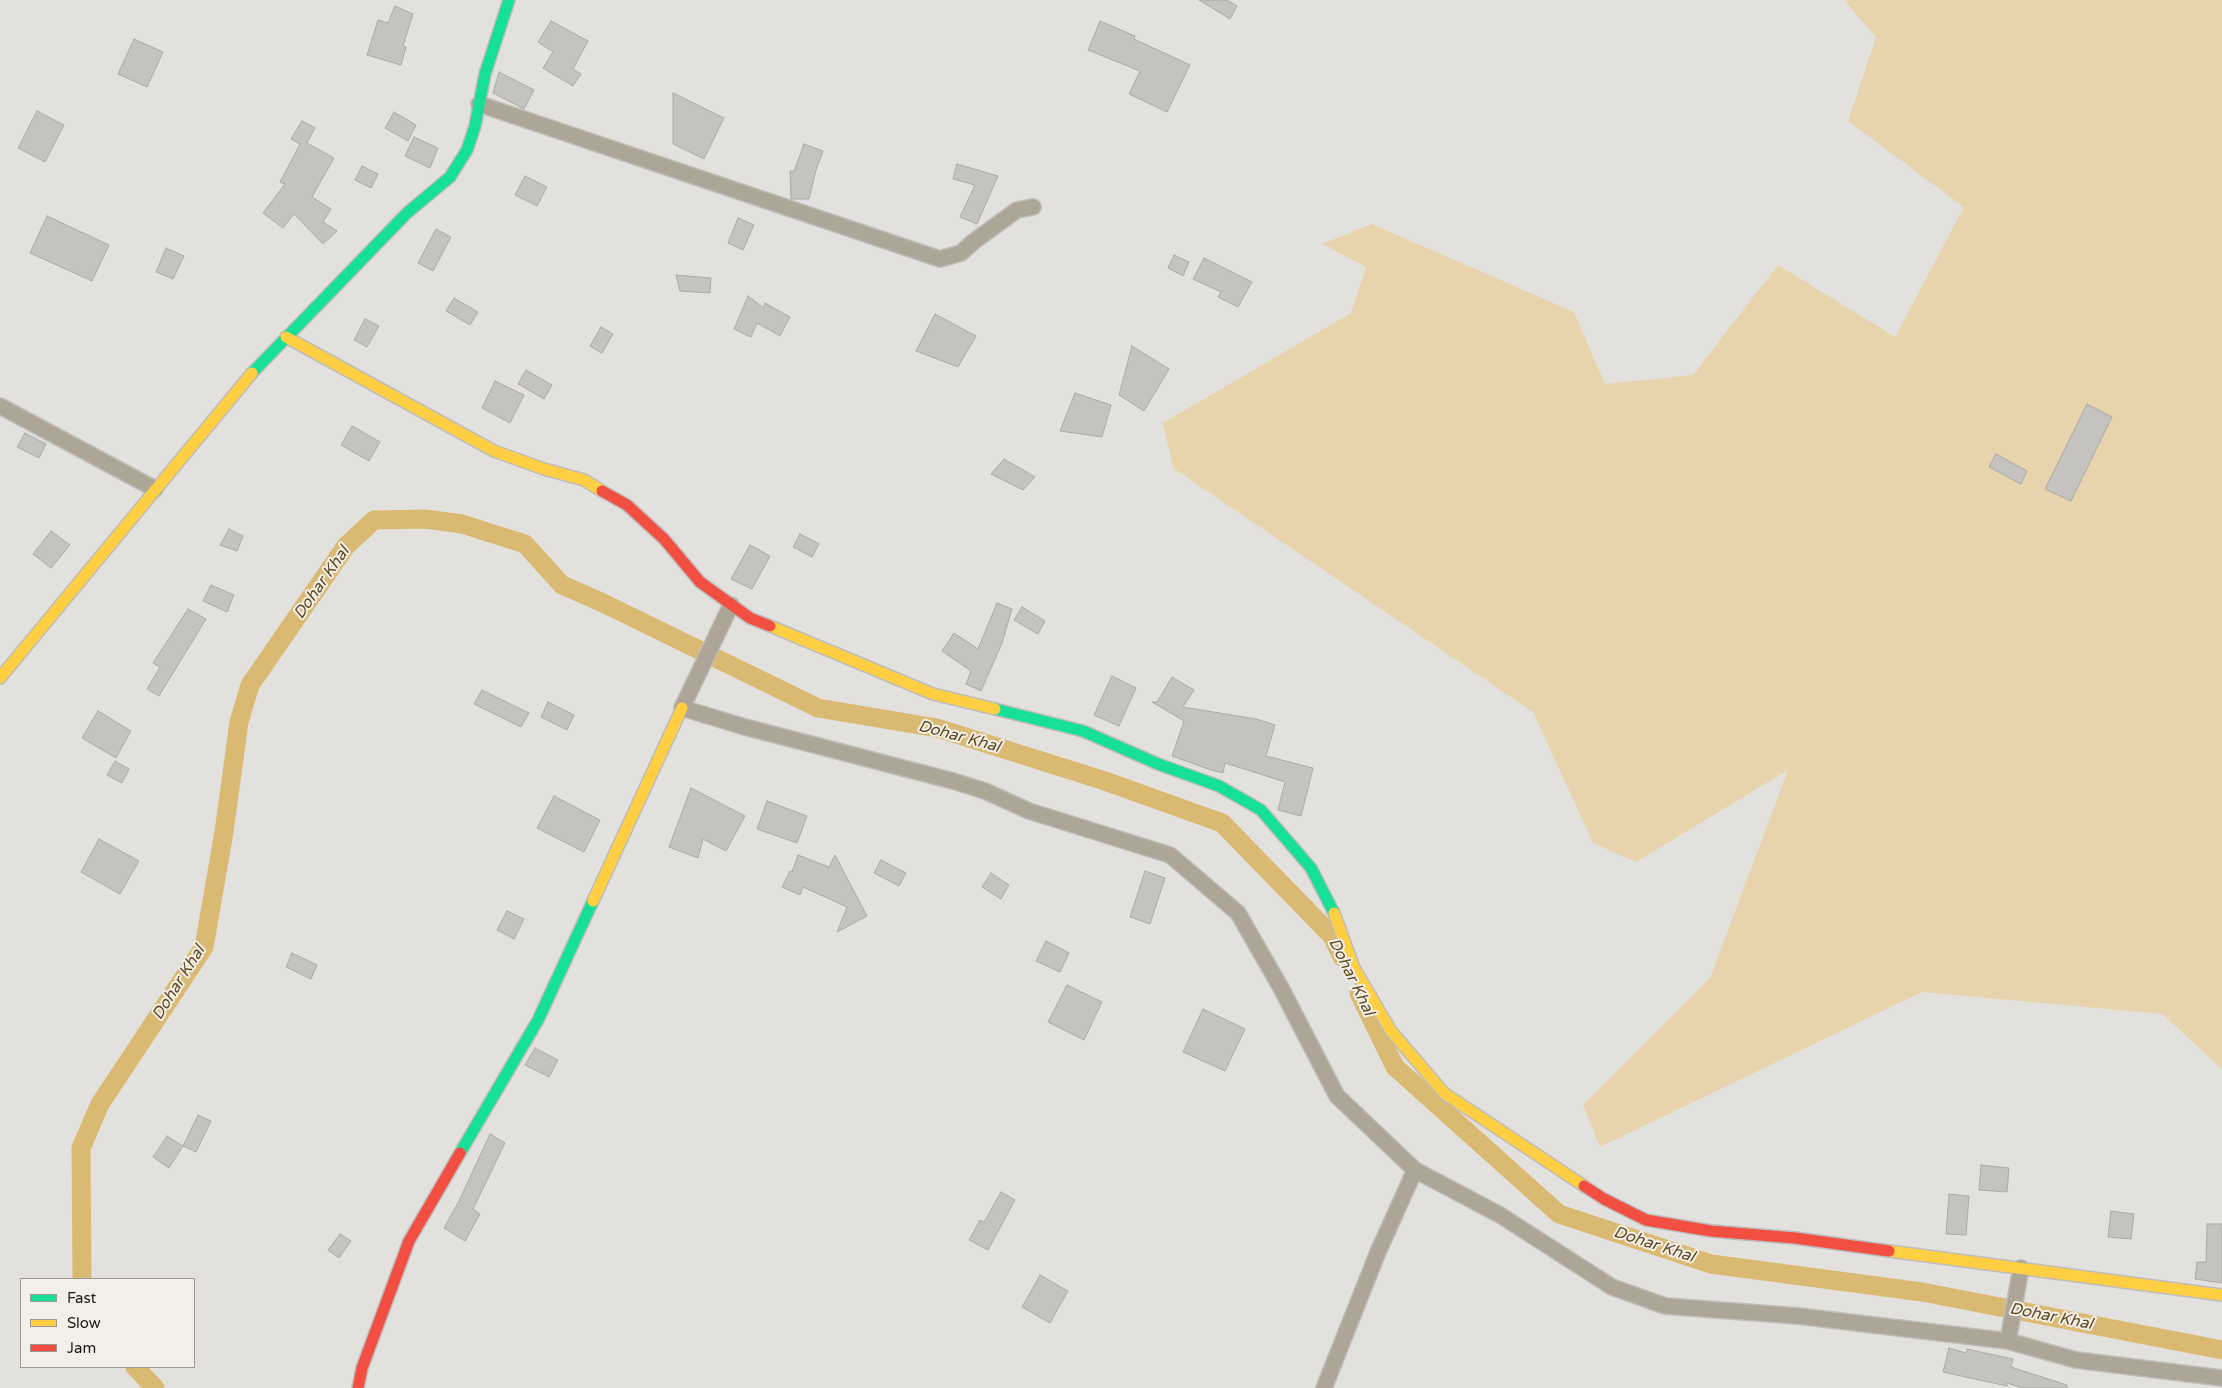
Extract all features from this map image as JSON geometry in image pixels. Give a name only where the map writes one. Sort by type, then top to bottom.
[{"type":"street","points":[[0,678],[244,381],[407,213],[450,177],[467,150],[486,74],[509,0]]},
{"type":"street","points":[[479,104],[940,259],[961,254],[973,242],[1017,210],[1033,207]]},
{"type":"street","points":[[286,338],[494,451],[544,469],[584,480],[627,506],[664,539],[700,582],[750,618],[933,694],[1083,730],[1158,764],[1218,786],[1261,810],[1311,868],[1334,913],[1354,968],[1391,1031],[1444,1093],[1604,1199],[1646,1220],[1711,1231],[1795,1238],[2222,1295]]},
{"type":"street","points":[[0,406],[155,489]]},
{"type":"street","points":[[358,1388],[362,1368],[409,1241],[538,1020],[682,708],[732,605]]},
{"type":"street","points":[[682,708],[746,727],[953,780],[985,791],[1029,811],[1170,855],[1238,913],[1281,988],[1337,1096],[1415,1170],[1500,1215],[1612,1287],[1665,1306],[1798,1316],[2008,1337],[2076,1360],[2222,1378]]},
{"type":"street","points":[[1324,1388],[1378,1252],[1415,1170]]},
{"type":"street","points":[[2008,1337],[2021,1268]]},
{"type":"shaded area","points":[[1844,0],[2222,0],[2222,1069],[2162,1014],[1922,992],[1600,1147],[1583,1105],[1710,978],[1788,770],[1636,862],[1593,843],[1533,712],[1173,468],[1163,423],[1351,313],[1366,267],[1322,244],[1372,224],[1574,312],[1605,384],[1693,375],[1778,265],[1895,337],[1964,207],[1848,121],[1876,37]]},
{"type":"building","points":[[1199,0],[1227,0],[1237,6],[1230,19]]},
{"type":"building","points":[[395,6],[413,14],[403,46],[406,47],[401,65],[367,55],[378,20],[388,23]]},
{"type":"building","points":[[551,21],[588,41],[573,69],[581,74],[573,86],[543,68],[553,52],[538,42]]},
{"type":"building","points":[[1100,21],[1135,36],[1134,39],[1190,65],[1167,112],[1129,94],[1140,71],[1088,50]]},
{"type":"building","points":[[134,39],[163,52],[147,87],[118,74]]},
{"type":"building","points":[[499,72],[534,90],[524,109],[493,93]]},
{"type":"building","points":[[673,93],[724,118],[704,159],[673,144]]},
{"type":"building","points":[[37,111],[64,125],[45,162],[18,148]]},
{"type":"building","points":[[394,112],[416,125],[408,141],[385,128]]},
{"type":"building","points":[[302,121],[315,128],[307,143],[334,158],[312,197],[331,209],[323,222],[337,231],[323,244],[294,214],[283,228],[263,213],[285,184],[280,182],[300,144],[291,139]]},
{"type":"building","points":[[414,137],[438,148],[430,168],[405,156]]},
{"type":"building","points":[[804,144],[823,151],[809,199],[791,199],[790,171],[794,171]]},
{"type":"building","points":[[957,164],[998,176],[977,224],[960,217],[975,185],[953,179]]},
{"type":"building","points":[[362,166],[378,174],[371,188],[355,180]]},
{"type":"building","points":[[525,176],[547,187],[537,206],[515,195]]},
{"type":"building","points":[[47,216],[109,245],[92,281],[30,253]]},
{"type":"building","points":[[738,218],[754,225],[743,250],[728,243]]},
{"type":"building","points":[[436,229],[451,237],[433,271],[418,263]]},
{"type":"building","points":[[166,248],[184,256],[173,279],[156,272]]},
{"type":"building","points":[[1174,255],[1189,262],[1183,276],[1168,268]]},
{"type":"building","points":[[1204,258],[1252,282],[1238,307],[1218,297],[1221,292],[1193,279]]},
{"type":"building","points":[[676,275],[711,278],[710,293],[680,291]]},
{"type":"building","points":[[748,296],[764,308],[765,303],[790,317],[780,336],[757,323],[751,337],[734,329]]},
{"type":"building","points":[[454,298],[478,312],[470,325],[446,311]]},
{"type":"building","points":[[935,314],[976,336],[958,367],[916,351]]},
{"type":"building","points":[[365,319],[379,326],[367,347],[354,340]]},
{"type":"building","points":[[601,327],[613,334],[602,353],[590,346]]},
{"type":"building","points":[[1132,346],[1169,369],[1144,411],[1119,395]]},
{"type":"building","points":[[526,370],[552,385],[544,399],[518,384]]},
{"type":"building","points":[[495,381],[524,395],[510,423],[482,408]]},
{"type":"building","points":[[1075,393],[1111,405],[1102,437],[1060,431]]},
{"type":"building","points":[[2087,404],[2112,417],[2071,501],[2045,489]]},
{"type":"building","points":[[352,426],[380,442],[369,461],[341,445]]},
{"type":"building","points":[[25,433],[46,444],[39,458],[17,447]]},
{"type":"building","points":[[1996,454],[2027,471],[2021,484],[1989,467]]},
{"type":"building","points":[[1004,459],[1035,477],[1023,490],[991,474]]},
{"type":"building","points":[[229,529],[243,536],[237,551],[220,545]]},
{"type":"building","points":[[51,531],[70,545],[51,568],[33,554]]},
{"type":"building","points":[[800,534],[819,544],[812,557],[793,547]]},
{"type":"building","points":[[750,545],[770,556],[752,589],[731,579]]},
{"type":"building","points":[[211,585],[234,595],[227,612],[203,601]]},
{"type":"building","points":[[997,603],[1012,609],[1002,643],[981,691],[966,684],[971,671],[942,651],[954,633],[978,649]]},
{"type":"building","points":[[1022,607],[1045,621],[1038,634],[1014,620]]},
{"type":"building","points":[[188,609],[206,619],[159,696],[147,689],[160,667],[153,663]]},
{"type":"building","points":[[1112,676],[1136,688],[1119,726],[1094,715]]},
{"type":"building","points":[[1172,677],[1194,690],[1183,707],[1256,719],[1275,725],[1266,756],[1313,768],[1301,816],[1278,810],[1285,782],[1225,763],[1223,773],[1172,756],[1184,721],[1152,702],[1157,702]]},
{"type":"building","points":[[482,690],[529,713],[521,727],[474,704]]},
{"type":"building","points":[[548,702],[574,715],[567,730],[541,717]]},
{"type":"building","points":[[98,711],[131,731],[116,758],[82,738]]},
{"type":"building","points":[[115,761],[129,769],[122,783],[107,775]]},
{"type":"building","points":[[691,788],[745,816],[726,851],[703,839],[698,858],[669,847]]},
{"type":"building","points":[[554,796],[600,820],[584,852],[537,828]]},
{"type":"building","points":[[767,801],[807,816],[797,843],[757,829]]},
{"type":"building","points":[[99,839],[139,861],[120,894],[81,872]]},
{"type":"building","points":[[798,855],[829,867],[835,855],[867,916],[837,932],[847,907],[803,887],[800,895],[782,887],[790,871],[792,872]]},
{"type":"building","points":[[881,860],[906,873],[899,886],[874,873]]},
{"type":"building","points":[[1145,871],[1165,878],[1150,924],[1130,917]]},
{"type":"building","points":[[991,873],[1009,885],[1001,899],[982,887]]},
{"type":"building","points":[[507,911],[524,919],[514,939],[497,930]]},
{"type":"building","points":[[1046,941],[1069,953],[1060,972],[1036,961]]},
{"type":"building","points":[[292,953],[317,965],[311,979],[286,967]]},
{"type":"building","points":[[1067,985],[1102,1002],[1084,1040],[1048,1022]]},
{"type":"building","points":[[1203,1009],[1245,1029],[1225,1071],[1183,1052]]},
{"type":"building","points":[[535,1048],[558,1060],[549,1077],[525,1065]]},
{"type":"building","points":[[198,1115],[211,1121],[196,1152],[183,1146]]},
{"type":"building","points":[[490,1134],[505,1143],[473,1209],[480,1214],[465,1241],[444,1228],[459,1201]]},
{"type":"building","points":[[167,1136],[183,1146],[169,1168],[153,1157]]},
{"type":"building","points":[[1981,1165],[2009,1168],[2007,1192],[1979,1190]]},
{"type":"building","points":[[1001,1192],[1015,1200],[988,1250],[969,1240],[980,1220],[984,1222]]},
{"type":"building","points":[[1949,1194],[1969,1196],[1966,1235],[1946,1234]]},
{"type":"building","points":[[2111,1211],[2134,1214],[2131,1239],[2108,1237]]},
{"type":"building","points":[[2207,1224],[2222,1224],[2222,1283],[2195,1279],[2197,1262],[2206,1262]]},
{"type":"building","points":[[340,1234],[351,1241],[339,1258],[328,1250]]},
{"type":"building","points":[[1040,1275],[1068,1291],[1050,1323],[1022,1307]]},
{"type":"building","points":[[1949,1348],[1966,1353],[1967,1349],[2013,1359],[2011,1367],[2067,1385],[2067,1388],[2023,1388],[2007,1383],[2007,1386],[1943,1372]]},
{"type":"waterway","name":"Dohar Khal","points":[[82,1278],[81,1148],[100,1104],[204,947],[224,832],[239,722],[250,685],[346,546],[374,520],[425,519],[462,524],[525,544],[562,585],[601,602],[818,708],[937,728],[1105,781],[1222,823],[1332,936],[1342,957]]},
{"type":"waterway","name":"Dohar Khal","points":[[1359,993],[1395,1067],[1559,1214],[1711,1264],[1922,1292],[2222,1350]]},
{"type":"waterway","name":"Dohar Khal","points":[[136,1368],[155,1388]]},
{"type":"traffic: fast","points":[[252,373],[407,213],[450,177],[467,150],[475,126],[485,74],[509,0]]},
{"type":"traffic: fast","points":[[995,709],[1083,731],[1158,764],[1219,786],[1261,810],[1311,868],[1334,913]]},
{"type":"traffic: fast","points":[[460,1153],[538,1020],[593,901]]},
{"type":"traffic: slow","points":[[286,337],[494,451],[544,469],[584,480],[602,491]]},
{"type":"traffic: slow","points":[[0,678],[252,373]]},
{"type":"traffic: slow","points":[[770,626],[933,694],[995,709]]},
{"type":"traffic: slow","points":[[593,901],[682,708]]},
{"type":"traffic: slow","points":[[1334,913],[1354,968],[1391,1031],[1444,1093],[1584,1186]]},
{"type":"traffic: slow","points":[[1889,1251],[2222,1295]]},
{"type":"traffic: jam","points":[[602,491],[627,505],[664,539],[700,582],[750,618],[770,626]]},
{"type":"traffic: jam","points":[[358,1388],[362,1368],[409,1241],[460,1153]]},
{"type":"traffic: jam","points":[[1584,1186],[1604,1199],[1646,1220],[1711,1231],[1795,1238],[1889,1251]]}]
